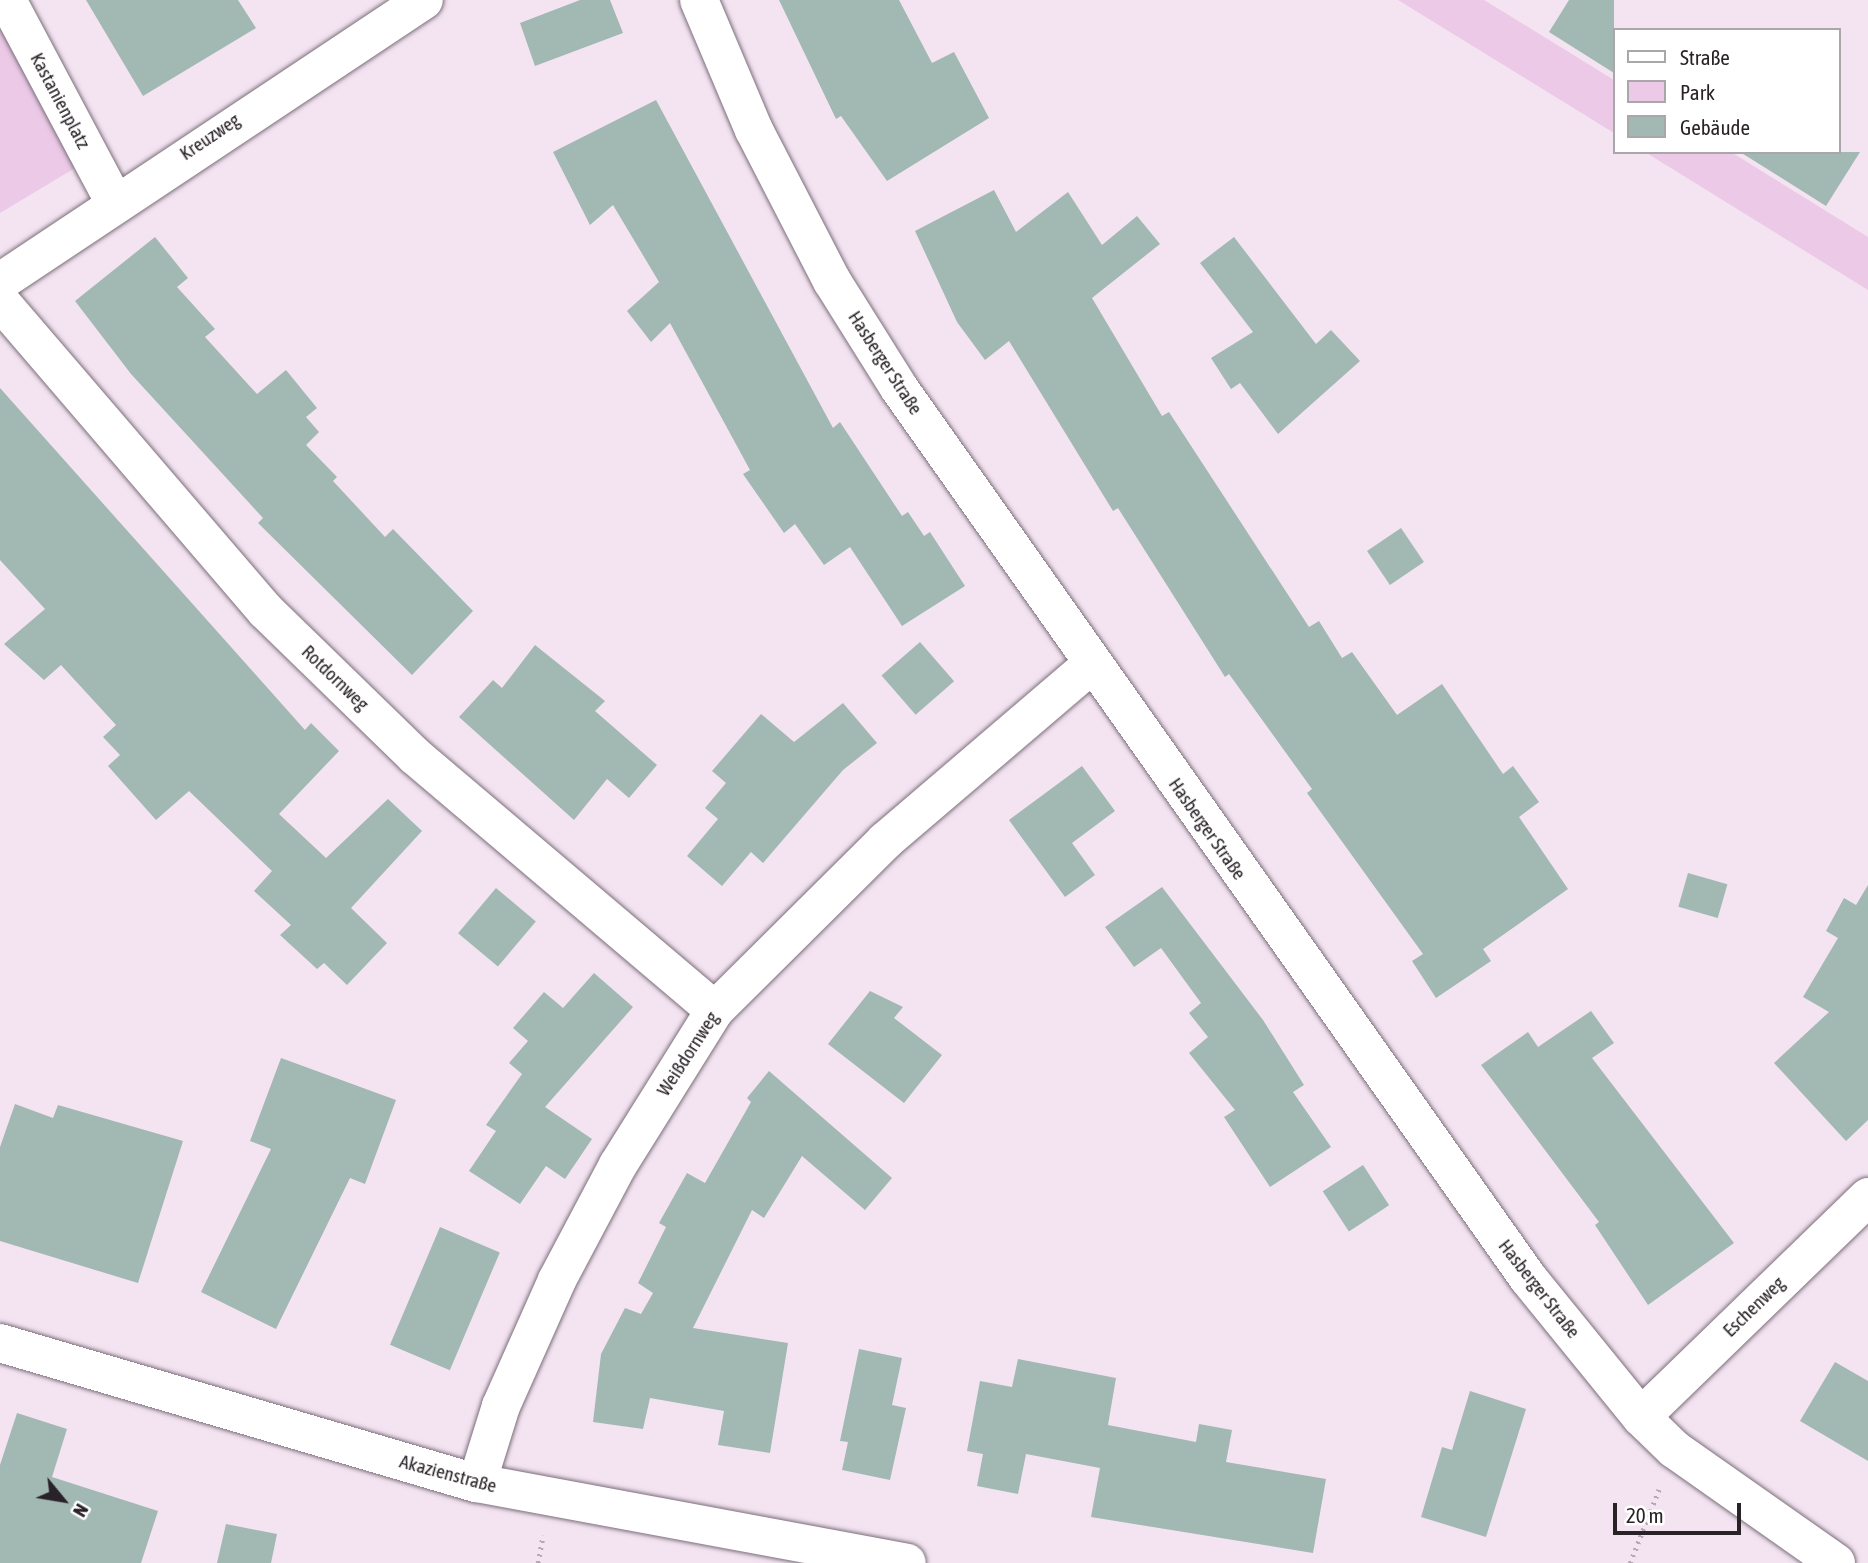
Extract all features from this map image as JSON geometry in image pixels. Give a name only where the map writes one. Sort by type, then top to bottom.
[{"type":"street","name":"Kastanienplatz","points":[[7,0],[114,201]]},
{"type":"street","name":"Kreuzweg","points":[[0,282],[114,201],[424,0]]},
{"type":"street","name":"Hasberger Straße","points":[[699,0],[754,130],[832,281],[899,388],[1528,1278],[1641,1418],[1674,1448],[1811,1558]]},
{"type":"street","name":"Rotdornweg","points":[[0,301],[266,611],[415,756],[715,1010]]},
{"type":"street","name":"Weißdornweg","points":[[477,1483],[501,1406],[557,1280],[618,1165],[715,1010],[885,841],[1092,664]]},
{"type":"street","name":"Eschenweg","points":[[1641,1418],[1868,1197]]},
{"type":"street","name":"Akazienstraße","points":[[0,1343],[477,1483],[907,1563]]},
{"type":"path","points":[[1629,1563],[1674,1448]]},
{"type":"green space","points":[[1398,0],[1484,0],[1612,79],[1612,132]]},
{"type":"green space","points":[[0,28],[80,165],[0,213]]},
{"type":"green space","points":[[1648,154],[1734,154],[1868,237],[1868,290]]},
{"type":"building","points":[[86,0],[238,0],[256,28],[143,96]]},
{"type":"building","points":[[580,0],[610,0],[623,33],[535,66],[520,23]]},
{"type":"building","points":[[779,0],[899,0],[932,63],[954,52],[989,118],[887,181],[841,116],[836,119]]},
{"type":"building","points":[[1569,0],[1614,0],[1612,72],[1549,32]]},
{"type":"building","points":[[656,100],[833,428],[840,422],[902,516],[908,512],[924,536],[930,532],[965,586],[902,626],[850,547],[824,565],[795,524],[784,533],[743,474],[750,470],[670,323],[651,342],[627,311],[659,282],[613,205],[590,225],[553,152]]},
{"type":"building","points":[[1860,152],[1826,206],[1743,154]]},
{"type":"building","points":[[994,190],[1016,232],[1068,192],[1102,245],[1137,216],[1160,244],[1092,298],[1162,416],[1169,412],[1309,627],[1319,621],[1342,658],[1352,652],[1397,715],[1442,684],[1503,774],[1513,766],[1539,802],[1519,817],[1568,889],[1483,949],[1491,961],[1436,998],[1412,961],[1423,954],[1307,793],[1312,789],[1229,674],[1225,677],[1118,508],[1113,511],[1009,341],[985,360],[957,322],[915,231]]},
{"type":"building","points":[[155,237],[188,278],[177,287],[215,329],[205,337],[257,394],[286,370],[317,408],[306,417],[319,432],[306,445],[337,477],[333,481],[385,537],[393,529],[473,611],[412,675],[258,523],[263,518],[131,374],[75,301]]},
{"type":"building","points":[[1234,237],[1316,344],[1331,330],[1360,361],[1278,434],[1240,383],[1231,389],[1211,358],[1253,332],[1200,263]]},
{"type":"building","points":[[0,388],[305,730],[311,723],[339,751],[279,814],[326,858],[388,799],[422,831],[351,908],[387,943],[347,985],[324,963],[317,969],[280,935],[291,925],[254,891],[272,871],[189,791],[156,820],[108,766],[120,755],[103,737],[116,725],[61,665],[44,680],[4,644],[45,609],[0,560]]},
{"type":"building","points":[[1401,528],[1424,562],[1390,585],[1367,551]]},
{"type":"building","points":[[920,642],[954,681],[916,715],[882,675]]},
{"type":"building","points":[[535,645],[605,701],[595,711],[657,765],[629,798],[607,779],[574,820],[459,717],[493,680],[502,688]]},
{"type":"building","points":[[843,703],[877,743],[843,770],[763,863],[751,852],[722,886],[687,856],[718,819],[705,808],[726,783],[712,771],[761,714],[794,742]]},
{"type":"building","points":[[1082,766],[1115,811],[1072,843],[1095,875],[1065,897],[1009,820]]},
{"type":"building","points":[[1688,873],[1727,884],[1718,918],[1678,907]]},
{"type":"building","points":[[1868,885],[1868,1120],[1846,1141],[1774,1063],[1829,1012],[1803,997],[1838,938],[1826,931],[1844,898],[1856,905]]},
{"type":"building","points":[[1162,887],[1263,1020],[1304,1085],[1293,1092],[1331,1147],[1270,1187],[1224,1117],[1235,1110],[1189,1053],[1208,1037],[1189,1013],[1201,1003],[1161,948],[1134,967],[1105,927]]},
{"type":"building","points":[[496,888],[536,921],[498,967],[458,933]]},
{"type":"building","points":[[594,973],[633,1007],[545,1107],[592,1139],[565,1179],[546,1166],[520,1204],[469,1171],[496,1131],[486,1125],[522,1074],[509,1063],[528,1041],[513,1028],[544,992],[563,1008]]},
{"type":"building","points":[[870,991],[903,1007],[894,1018],[942,1055],[904,1103],[828,1044]]},
{"type":"building","points":[[1591,1011],[1614,1043],[1592,1058],[1734,1243],[1648,1305],[1595,1225],[1599,1222],[1481,1065],[1528,1032],[1538,1047]]},
{"type":"building","points":[[281,1058],[396,1100],[365,1184],[350,1178],[276,1329],[201,1292],[271,1149],[250,1141]]},
{"type":"building","points":[[769,1071],[892,1178],[865,1210],[802,1156],[764,1218],[752,1210],[693,1328],[788,1343],[770,1453],[718,1445],[724,1411],[650,1398],[643,1429],[593,1422],[601,1354],[625,1308],[641,1314],[653,1293],[638,1283],[666,1227],[659,1223],[687,1173],[705,1183],[751,1102],[747,1098]]},
{"type":"building","points":[[15,1104],[53,1118],[58,1105],[183,1141],[138,1283],[0,1241],[0,1147]]},
{"type":"building","points":[[1363,1165],[1389,1205],[1349,1231],[1323,1191]]},
{"type":"building","points":[[440,1227],[500,1252],[450,1370],[390,1345]]},
{"type":"building","points":[[859,1349],[902,1358],[892,1405],[906,1408],[890,1480],[842,1470],[848,1442],[840,1441]]},
{"type":"building","points":[[1018,1359],[1116,1378],[1108,1425],[1196,1442],[1199,1424],[1232,1430],[1226,1462],[1326,1479],[1313,1553],[1091,1517],[1100,1468],[1026,1454],[1018,1494],[977,1486],[983,1454],[967,1451],[980,1381],[1012,1387]]},
{"type":"building","points":[[1835,1362],[1868,1381],[1868,1461],[1800,1421]]},
{"type":"building","points":[[1470,1391],[1526,1409],[1486,1537],[1421,1517],[1442,1447],[1452,1450]]},
{"type":"building","points":[[17,1413],[67,1429],[52,1477],[158,1511],[141,1563],[0,1563],[0,1465]]},
{"type":"building","points":[[226,1524],[277,1534],[271,1563],[217,1563]]}]
